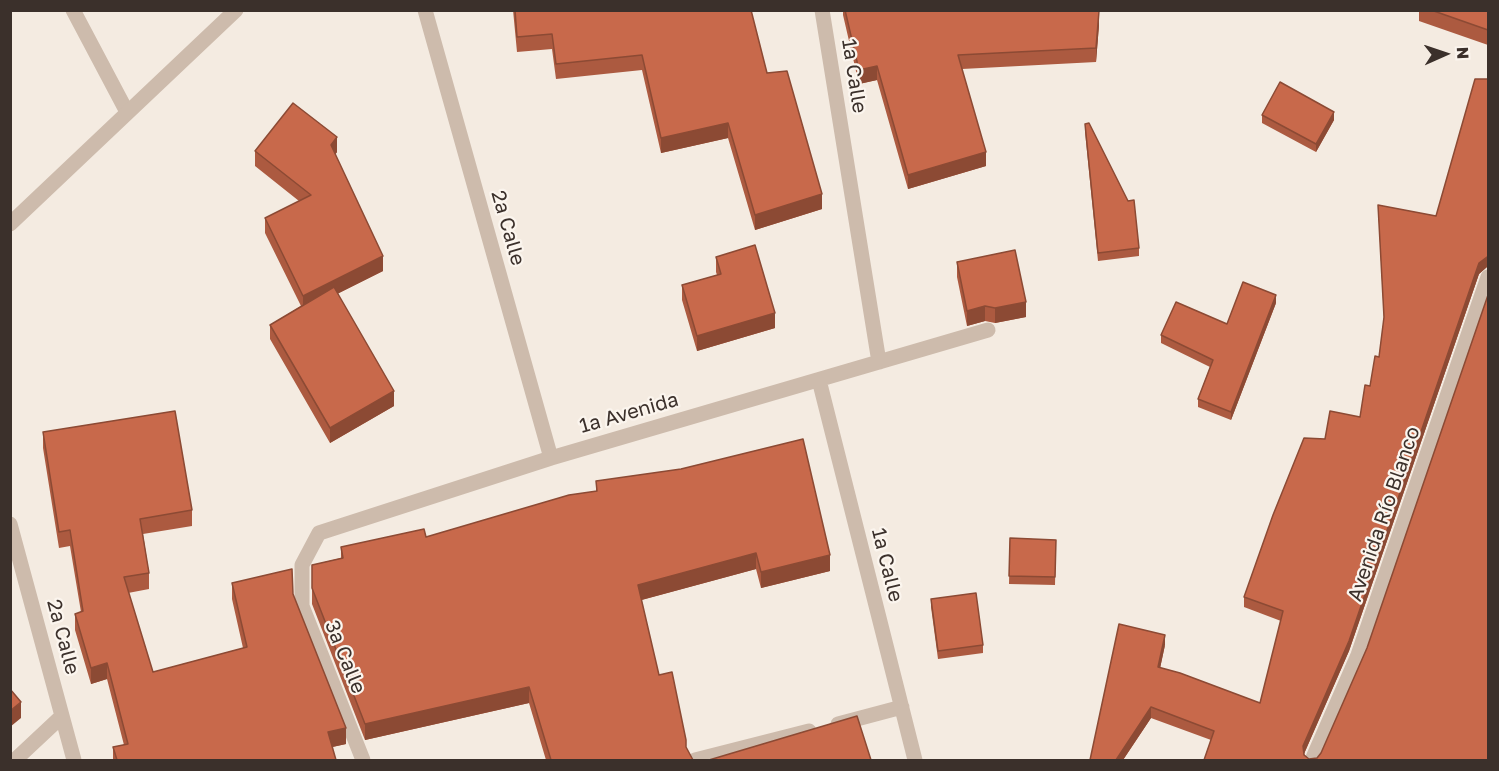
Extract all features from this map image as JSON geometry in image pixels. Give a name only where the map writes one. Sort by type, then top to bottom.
[{"type":"street","points":[[73,10],[127,112]]},
{"type":"street","points":[[10,224],[237,10]]},
{"type":"street","name":"2a Calle","points":[[425,10],[551,458]]},
{"type":"street","name":"1a Calle","points":[[822,10],[879,362]]},
{"type":"street","name":"Avenida Río Blanco","points":[[1312,760],[1358,655],[1488,277]]},
{"type":"street","name":"1a Avenida","points":[[302,565],[319,533],[551,458],[988,330]]},
{"type":"street","name":"1a Calle","points":[[819,380],[915,760]]},
{"type":"street","name":"2a Calle","points":[[10,524],[74,760]]},
{"type":"street","name":"3a Calle","points":[[302,565],[302,606],[363,760]]},
{"type":"street","points":[[695,760],[902,707]]},
{"type":"street","points":[[15,760],[62,716]]},
{"type":"building","points":[[515,10],[751,10],[767,73],[787,71],[822,194],[755,215],[728,123],[661,138],[642,55],[556,64],[552,34],[517,37]]},
{"type":"building","points":[[845,10],[1099,11],[1096,48],[958,55],[986,152],[908,175],[877,66],[859,70]]},
{"type":"building","points":[[1431,10],[1488,10],[1488,30]]},
{"type":"building","points":[[1475,79],[1488,79],[1488,258],[1479,263],[1349,641],[1303,746],[1304,755],[1309,759],[1317,758],[1321,753],[1367,648],[1488,295],[1488,760],[1204,760],[1214,731],[1151,707],[1116,760],[1090,760],[1119,624],[1165,635],[1158,667],[1260,703],[1283,611],[1244,597],[1273,515],[1304,438],[1325,439],[1330,411],[1360,417],[1365,385],[1370,386],[1375,356],[1379,357],[1384,317],[1378,205],[1436,216]]},
{"type":"building","points":[[1280,82],[1334,112],[1316,144],[1262,115]]},
{"type":"building","points":[[293,103],[337,137],[331,145],[383,256],[303,296],[265,218],[311,195],[255,151]]},
{"type":"building","points":[[1089,123],[1128,201],[1134,200],[1139,248],[1098,253],[1085,124]]},
{"type":"building","points":[[755,245],[775,313],[697,336],[682,285],[721,274],[716,257]]},
{"type":"building","points":[[1015,250],[1026,302],[995,308],[985,306],[967,311],[957,262]]},
{"type":"building","points":[[1243,282],[1276,295],[1231,412],[1198,399],[1213,360],[1161,335],[1176,302],[1227,324]]},
{"type":"building","points":[[334,287],[394,391],[330,428],[270,325]]},
{"type":"building","points":[[175,411],[192,510],[140,519],[149,573],[124,577],[153,672],[247,647],[232,583],[292,569],[293,594],[346,728],[328,732],[336,760],[117,760],[113,747],[128,744],[107,663],[91,668],[75,614],[83,611],[70,530],[59,532],[43,432]]},
{"type":"building","points":[[803,439],[830,555],[761,572],[756,553],[638,585],[659,675],[672,672],[686,747],[693,760],[551,760],[529,687],[365,724],[312,588],[312,565],[343,558],[341,547],[424,529],[426,537],[569,495],[597,491],[596,481],[681,469]]},
{"type":"building","points":[[1010,538],[1056,540],[1055,577],[1009,576]]},
{"type":"building","points":[[976,593],[983,645],[938,651],[931,599]]},
{"type":"building","points":[[10,689],[21,702],[10,711]]},
{"type":"building","points":[[857,716],[871,760],[709,760]]}]
